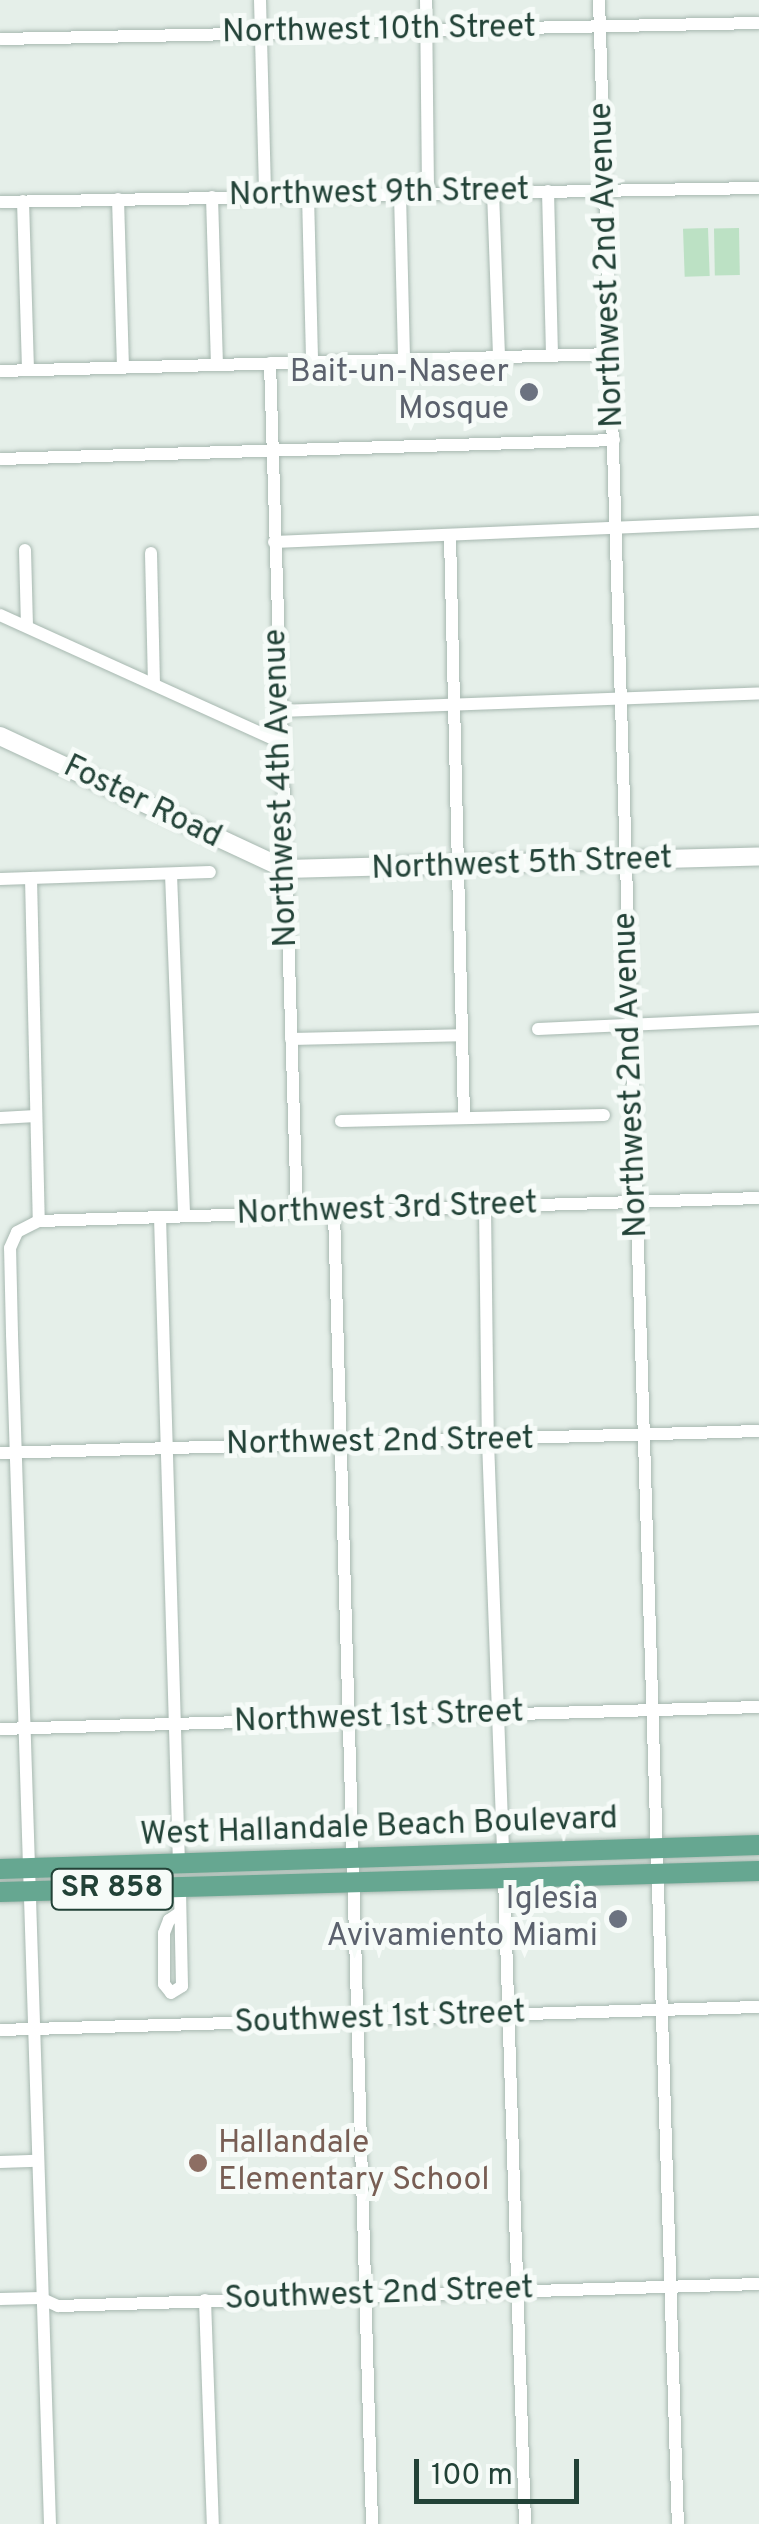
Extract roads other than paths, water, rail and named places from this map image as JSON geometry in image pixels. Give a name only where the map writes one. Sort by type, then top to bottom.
[{"type":"main road","name":"West Hallandale Beach Boulevard","points":[[0,1869],[759,1845]]},
{"type":"main road","name":"West Hallandale Beach Boulevard","points":[[0,1892],[759,1871]]},
{"type":"street","points":[[260,0],[265,196]]},
{"type":"street","points":[[426,0],[428,194]]},
{"type":"street","name":"Northwest 2nd Avenue","points":[[599,0],[667,2287],[678,2524]]},
{"type":"street","name":"Northwest 10th Street","points":[[0,39],[759,23]]},
{"type":"street","name":"Northwest 9th Street","points":[[0,202],[759,188]]},
{"type":"street","points":[[548,191],[552,355]]},
{"type":"street","points":[[494,192],[498,356]]},
{"type":"street","points":[[400,194],[404,360]]},
{"type":"street","points":[[308,195],[312,362]]},
{"type":"street","points":[[212,198],[217,364]]},
{"type":"street","points":[[118,199],[123,368]]},
{"type":"street","points":[[23,201],[28,370]]},
{"type":"street","points":[[0,371],[612,354]]},
{"type":"street","name":"Northwest 4th Avenue","points":[[270,363],[298,1213]]},
{"type":"street","points":[[0,458],[614,440]]},
{"type":"street","points":[[274,542],[616,531],[759,522]]},
{"type":"street","points":[[450,536],[464,1116]]},
{"type":"street","points":[[26,550],[27,626]]},
{"type":"street","points":[[151,553],[154,684]]},
{"type":"street","points":[[0,615],[280,742]]},
{"type":"street","points":[[279,711],[759,693]]},
{"type":"street","name":"Foster Road","points":[[0,736],[285,869]]},
{"type":"street","name":"Northwest 5th Street","points":[[285,869],[759,857]]},
{"type":"street","points":[[0,878],[210,872]]},
{"type":"street","points":[[171,874],[184,1216]]},
{"type":"street","points":[[31,878],[39,1222]]},
{"type":"street","points":[[538,1030],[759,1018]]},
{"type":"street","points":[[291,1039],[461,1035]]},
{"type":"street","points":[[341,1120],[604,1115]]},
{"type":"street","points":[[0,1118],[36,1116]]},
{"type":"street","name":"Northwest 3rd Street","points":[[15,1453],[10,1248],[17,1232],[39,1222],[759,1198]]},
{"type":"street","points":[[485,1207],[488,1440],[504,1852]]},
{"type":"street","points":[[334,1212],[372,2524]]},
{"type":"street","points":[[160,1217],[179,1864]]},
{"type":"street","name":"Northwest 2nd Street","points":[[0,1453],[759,1431]]},
{"type":"street","points":[[15,1453],[50,2524]]},
{"type":"street","name":"Northwest 1st Street","points":[[0,1729],[759,1707]]},
{"type":"street","points":[[504,1876],[525,2524]]},
{"type":"street","points":[[178,1914],[169,1920],[164,1934],[164,1984],[171,1993],[182,1986],[180,1888]]},
{"type":"street","name":"Southwest 1st Street","points":[[0,2030],[759,2007]]},
{"type":"street","points":[[0,2162],[37,2161]]},
{"type":"street","name":"Southwest 2nd Street","points":[[0,2299],[40,2298],[58,2306],[759,2284]]},
{"type":"street","points":[[205,2300],[213,2524]]},
{"type":"place","name":"Bait-un-Naseer Mosque","points":[[529,392]]},
{"type":"place","name":"Iglesia Avivamiento Miami","points":[[618,1919]]},
{"type":"place","name":"Hallandale Elementary School","points":[[198,2163]]}]
